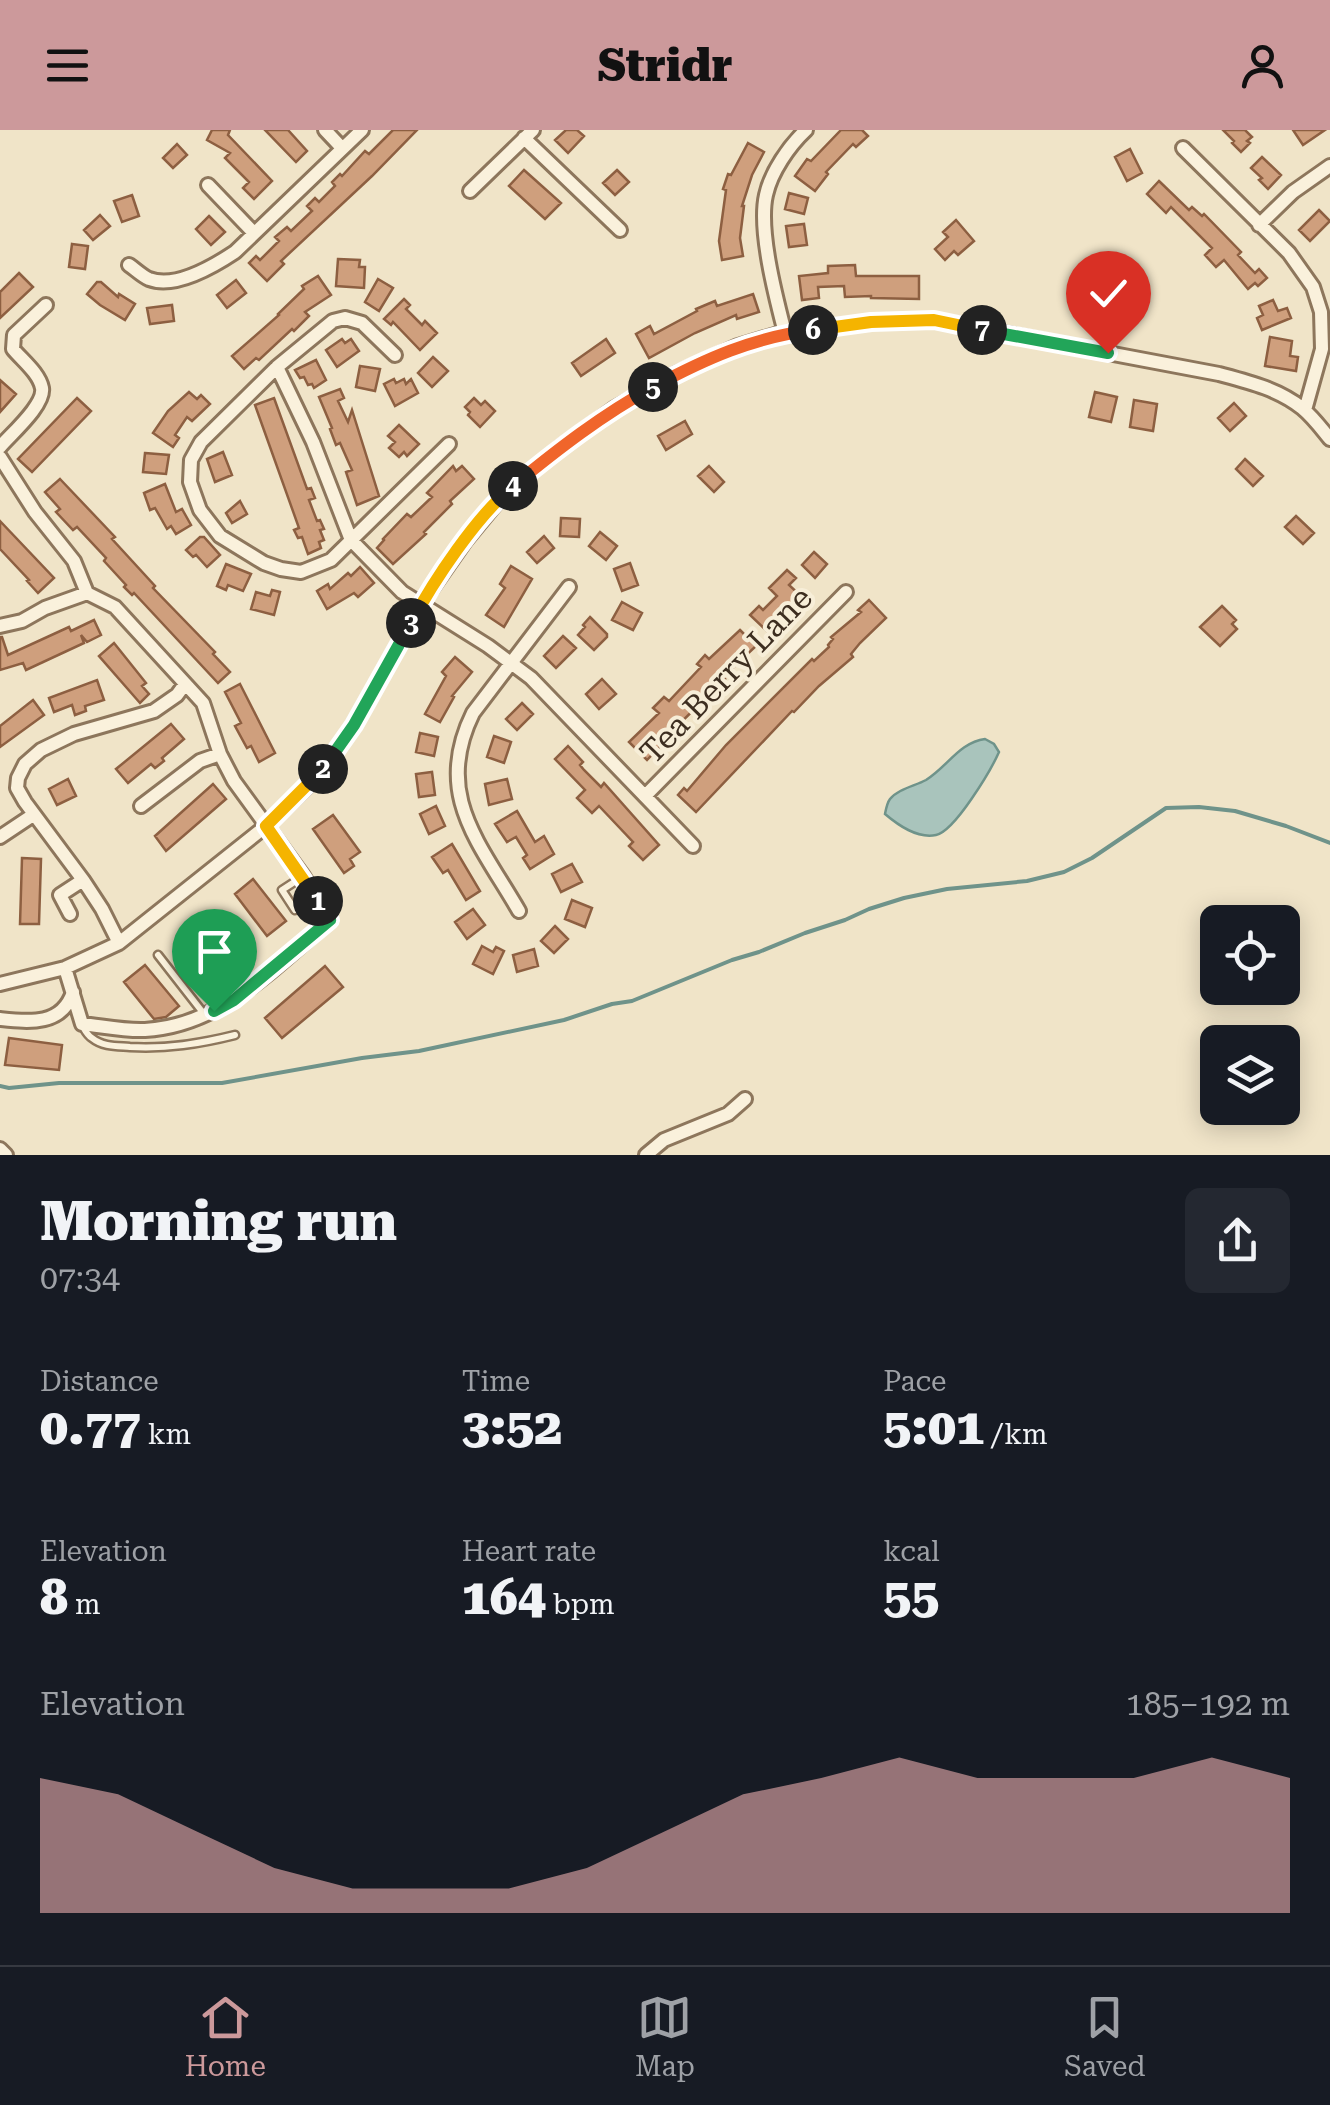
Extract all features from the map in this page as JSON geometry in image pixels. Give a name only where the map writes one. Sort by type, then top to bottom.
[{"type":"street","points":[[324,130],[342,148]]},
{"type":"street","points":[[128,264],[152,280],[179,279],[212,268],[235,252],[362,130]]},
{"type":"street","points":[[785,333],[768,252],[766,194],[776,170],[806,130]]},
{"type":"street","points":[[470,190],[528,134],[620,230]]},
{"type":"street","points":[[1183,148],[1288,253],[1314,287],[1321,312],[1322,349],[1304,410]]},
{"type":"street","points":[[1260,225],[1293,192],[1330,166]]},
{"type":"street","points":[[208,185],[254,234]]},
{"type":"street","points":[[0,446],[40,402],[43,390],[36,375],[13,349],[14,335],[46,305]]},
{"type":"street","points":[[395,355],[362,323],[345,318],[333,321],[278,367],[201,442],[191,460],[190,482],[200,510],[220,536],[264,563],[301,572],[331,560],[449,444]]},
{"type":"street","points":[[0,984],[66,968],[118,943],[266,826],[319,775],[354,725],[421,604],[503,494],[615,408],[738,346],[785,333],[871,322],[934,320],[1220,374],[1281,394],[1304,410],[1330,438]]},
{"type":"street","points":[[278,367],[351,540],[402,592],[532,678],[694,846]]},
{"type":"street","points":[[0,457],[35,512],[74,560],[87,593],[114,607],[202,702],[234,781],[330,920],[228,1005],[181,1025],[142,1030],[82,1024],[66,968]]},
{"type":"street","points":[[518,911],[460,805],[457,756],[473,713],[569,587]]},
{"type":"street","name":"Tea Berry Lane","points":[[646,796],[846,592]]},
{"type":"street","points":[[0,626],[22,622],[44,608],[87,593]]},
{"type":"street","points":[[118,943],[102,909],[17,788],[18,778],[29,760],[60,740],[154,711],[184,684]]},
{"type":"street","points":[[140,806],[200,762],[220,754]]},
{"type":"street","points":[[0,837],[34,815]]},
{"type":"street","points":[[70,914],[60,896],[83,880]]},
{"type":"street","points":[[0,1019],[33,1023],[53,1018],[70,1002],[74,991]]},
{"type":"street","points":[[646,1155],[664,1140],[728,1114],[746,1100]]},
{"type":"street","points":[[0,1150],[6,1155]]},
{"type":"lane","points":[[296,910],[282,890],[303,876]]},
{"type":"lane","points":[[182,944],[228,1005]]},
{"type":"lane","points":[[158,954],[205,1015]]},
{"type":"lane","points":[[82,1024],[89,1037],[105,1046],[167,1049],[234,1035]]},
{"type":"water","points":[[985,739],[999,752],[972,799],[944,831],[929,836],[915,833],[885,814],[893,796],[926,780],[961,750]]},
{"type":"building","points":[[212,130],[230,130],[228,135],[272,181],[254,199],[243,188],[249,182],[225,158],[230,153],[207,140]]},
{"type":"building","points":[[265,130],[288,130],[307,151],[296,162]]},
{"type":"building","points":[[393,130],[417,130],[281,261],[284,264],[267,281],[249,263],[256,256],[260,260],[279,241],[275,237],[287,227],[291,231],[312,211],[307,206],[315,198],[319,202],[335,186],[332,182],[340,174],[365,151],[369,154]]},
{"type":"building","points":[[566,130],[577,130],[584,136],[568,153],[555,140]]},
{"type":"building","points":[[841,130],[862,130],[868,136],[856,147],[853,144],[826,172],[815,191],[795,176],[807,159],[811,161]]},
{"type":"building","points":[[1223,130],[1245,130],[1252,137],[1247,141],[1250,143],[1241,152]]},
{"type":"building","points":[[1293,130],[1325,130],[1303,145]]},
{"type":"building","points":[[748,143],[764,152],[742,206],[743,256],[722,260],[719,241],[726,190],[723,189]]},
{"type":"building","points":[[177,144],[187,155],[173,168],[163,158]]},
{"type":"building","points":[[1130,149],[1142,173],[1127,181],[1115,157]]},
{"type":"building","points":[[1262,157],[1281,175],[1268,189],[1251,168]]},
{"type":"building","points":[[524,170],[561,203],[545,219],[509,186]]},
{"type":"building","points":[[617,170],[629,182],[615,195],[603,183]]},
{"type":"building","points":[[1159,181],[1189,210],[1192,207],[1204,214],[1241,252],[1238,255],[1255,273],[1259,269],[1267,278],[1248,289],[1224,260],[1216,267],[1205,255],[1212,248],[1171,207],[1166,213],[1147,194]]},
{"type":"building","points":[[789,193],[808,198],[804,214],[785,209]]},
{"type":"building","points":[[132,195],[139,216],[122,222],[114,201]]},
{"type":"building","points":[[1319,210],[1330,221],[1310,241],[1299,230]]},
{"type":"building","points":[[100,215],[110,226],[93,240],[84,230]]},
{"type":"building","points":[[209,216],[225,232],[211,245],[196,229]]},
{"type":"building","points":[[956,220],[974,241],[945,260],[935,249],[948,237],[943,232]]},
{"type":"building","points":[[804,224],[807,245],[789,247],[786,226]]},
{"type":"building","points":[[72,244],[88,246],[85,269],[69,267]]},
{"type":"building","points":[[338,259],[360,260],[359,267],[365,267],[364,288],[336,286]]},
{"type":"building","points":[[855,265],[856,276],[919,276],[919,299],[845,297],[844,286],[818,287],[819,298],[802,300],[799,276],[828,273],[828,266]]},
{"type":"building","points":[[19,273],[33,287],[0,318],[0,292]]},
{"type":"building","points":[[318,276],[331,295],[305,312],[309,316],[294,331],[244,369],[232,356],[279,315],[304,289],[302,286]]},
{"type":"building","points":[[378,279],[393,288],[379,311],[365,302]]},
{"type":"building","points":[[236,280],[246,293],[227,308],[217,295]]},
{"type":"building","points":[[97,282],[135,304],[125,320],[87,294]]},
{"type":"building","points":[[753,294],[759,312],[737,319],[736,315],[649,358],[636,334],[650,326],[654,334],[715,301],[717,306]]},
{"type":"building","points":[[404,299],[410,305],[406,309],[437,333],[420,350],[393,322],[391,325],[384,319]]},
{"type":"building","points":[[1273,300],[1278,311],[1287,308],[1291,318],[1262,330],[1257,318],[1263,315],[1259,306]]},
{"type":"building","points":[[172,305],[174,321],[150,324],[147,308]]},
{"type":"building","points":[[1270,337],[1292,341],[1290,356],[1298,357],[1296,371],[1265,366]]},
{"type":"building","points":[[342,339],[345,343],[351,339],[359,351],[337,367],[326,350]]},
{"type":"building","points":[[606,339],[615,353],[581,376],[572,363]]},
{"type":"building","points":[[433,357],[448,371],[432,387],[418,373]]},
{"type":"building","points":[[316,360],[326,380],[314,388],[295,370]]},
{"type":"building","points":[[360,366],[380,369],[375,391],[356,387]]},
{"type":"building","points":[[394,379],[396,383],[404,379],[406,384],[411,379],[418,393],[395,406],[384,384]]},
{"type":"building","points":[[0,380],[16,394],[0,412]]},
{"type":"building","points":[[340,389],[344,398],[338,401],[348,422],[352,410],[379,496],[357,505],[346,472],[352,470],[340,443],[336,445],[319,397]]},
{"type":"building","points":[[189,392],[197,399],[201,395],[210,404],[192,421],[187,417],[175,435],[179,438],[173,447],[153,433],[168,411]]},
{"type":"building","points":[[1095,392],[1117,397],[1111,422],[1089,417]]},
{"type":"building","points":[[77,398],[91,411],[32,472],[18,459]]},
{"type":"building","points":[[274,398],[307,489],[311,488],[315,498],[309,500],[317,521],[324,529],[320,530],[324,540],[319,542],[321,548],[308,554],[302,537],[298,538],[294,530],[299,528],[255,405]]},
{"type":"building","points":[[474,398],[481,405],[485,401],[495,411],[480,427],[465,407]]},
{"type":"building","points":[[1134,400],[1157,404],[1153,431],[1130,427]]},
{"type":"building","points":[[1234,403],[1246,416],[1230,431],[1218,418]]},
{"type":"building","points":[[685,421],[692,434],[666,450],[658,436]]},
{"type":"building","points":[[399,425],[419,444],[407,456],[404,452],[399,457],[389,448],[395,442],[388,436]]},
{"type":"building","points":[[223,452],[232,475],[215,482],[207,459]]},
{"type":"building","points":[[145,453],[169,455],[166,474],[143,472]]},
{"type":"building","points":[[1245,459],[1263,476],[1253,486],[1236,469]]},
{"type":"building","points":[[453,466],[456,471],[462,466],[474,479],[450,501],[452,504],[426,534],[393,564],[377,548],[407,514],[411,517],[432,497],[427,493]]},
{"type":"building","points":[[709,466],[724,482],[714,492],[698,476]]},
{"type":"building","points":[[60,479],[115,537],[112,539],[153,588],[215,652],[230,672],[218,683],[124,587],[104,561],[106,558],[77,527],[73,530],[56,512],[60,509],[45,492]]},
{"type":"building","points":[[165,484],[176,512],[182,509],[191,525],[176,534],[171,526],[167,529],[155,508],[150,510],[144,493]]},
{"type":"building","points":[[240,501],[247,514],[232,523],[226,513]]},
{"type":"building","points":[[1296,516],[1314,533],[1303,544],[1285,527]]},
{"type":"building","points":[[561,518],[580,519],[579,537],[560,536]]},
{"type":"building","points":[[0,521],[54,578],[38,593],[0,549]]},
{"type":"building","points":[[600,532],[617,546],[606,560],[589,546]]},
{"type":"building","points":[[544,536],[554,548],[537,563],[527,552]]},
{"type":"building","points":[[200,537],[220,555],[207,567],[186,550]]},
{"type":"building","points":[[814,552],[827,564],[815,578],[802,565]]},
{"type":"building","points":[[630,563],[638,585],[622,591],[614,569]]},
{"type":"building","points":[[226,564],[251,574],[243,591],[228,585],[226,590],[217,586]]},
{"type":"building","points":[[511,566],[532,579],[504,627],[486,615],[505,588],[500,584]]},
{"type":"building","points":[[360,567],[374,583],[358,597],[354,593],[327,609],[317,591],[328,584],[330,589]]},
{"type":"building","points":[[787,570],[796,578],[789,585],[803,598],[769,633],[750,615],[759,606],[763,610],[777,596],[769,588]]},
{"type":"building","points":[[272,590],[280,592],[274,615],[251,609],[256,592],[270,596]]},
{"type":"building","points":[[869,600],[886,618],[860,643],[851,654],[853,657],[792,711],[696,812],[678,795],[684,788],[687,791],[726,745],[812,659],[829,647],[831,637],[861,612],[858,610]]},
{"type":"building","points":[[622,602],[642,613],[633,630],[612,620]]},
{"type":"building","points":[[1222,606],[1236,620],[1232,624],[1237,629],[1220,646],[1200,627]]},
{"type":"building","points":[[590,617],[607,634],[594,650],[578,635]]},
{"type":"building","points":[[94,620],[101,635],[87,642],[81,635],[84,643],[26,670],[23,663],[0,670],[0,637],[8,655]]},
{"type":"building","points":[[740,630],[756,646],[647,760],[629,742],[659,713],[653,708],[664,697],[669,701],[701,667],[697,664],[705,655],[709,659]]},
{"type":"building","points":[[563,636],[576,648],[556,668],[544,656]]},
{"type":"building","points":[[114,643],[146,683],[142,686],[149,694],[140,703],[99,656]]},
{"type":"building","points":[[455,657],[472,672],[452,696],[440,722],[425,714],[446,676],[442,672]]},
{"type":"building","points":[[602,679],[616,694],[599,709],[586,694]]},
{"type":"building","points":[[97,680],[104,700],[85,706],[86,711],[75,715],[72,705],[54,712],[49,698]]},
{"type":"building","points":[[240,684],[275,753],[259,762],[235,726],[241,723],[225,692]]},
{"type":"building","points":[[33,700],[44,715],[0,747],[0,726]]},
{"type":"building","points":[[522,703],[533,714],[517,730],[506,719]]},
{"type":"building","points":[[171,724],[184,739],[162,758],[164,761],[155,768],[151,764],[128,783],[116,769]]},
{"type":"building","points":[[420,733],[438,737],[434,756],[416,752]]},
{"type":"building","points":[[494,736],[511,742],[504,763],[487,757]]},
{"type":"building","points":[[568,746],[583,762],[580,765],[584,770],[601,787],[604,783],[659,845],[643,860],[629,846],[633,842],[599,806],[592,813],[577,798],[585,790],[555,759]]},
{"type":"building","points":[[432,772],[435,795],[419,797],[416,774]]},
{"type":"building","points":[[68,779],[76,796],[57,805],[49,789]]},
{"type":"building","points":[[507,779],[512,799],[489,805],[485,784]]},
{"type":"building","points":[[213,784],[226,799],[166,851],[155,836]]},
{"type":"building","points":[[436,806],[445,826],[429,834],[420,814]]},
{"type":"building","points":[[517,811],[535,842],[544,836],[554,854],[530,869],[516,837],[507,842],[495,824]]},
{"type":"building","points":[[333,815],[360,852],[350,859],[354,866],[344,873],[313,829]]},
{"type":"building","points":[[452,844],[480,891],[466,900],[448,870],[443,873],[432,857]]},
{"type":"building","points":[[22,858],[41,859],[39,924],[20,924]]},
{"type":"building","points":[[572,864],[582,882],[561,892],[552,874]]},
{"type":"building","points":[[253,879],[286,921],[267,936],[235,894]]},
{"type":"building","points":[[572,900],[592,908],[585,927],[565,919]]},
{"type":"building","points":[[473,909],[485,925],[467,939],[455,922]]},
{"type":"building","points":[[212,913],[246,954],[225,971],[191,930]]},
{"type":"building","points":[[555,926],[568,939],[554,953],[541,941]]},
{"type":"building","points":[[482,946],[493,952],[496,947],[504,951],[493,974],[473,964]]},
{"type":"building","points":[[534,949],[538,966],[517,972],[513,955]]},
{"type":"building","points":[[145,965],[179,1006],[166,1017],[154,1019],[124,982]]},
{"type":"building","points":[[325,966],[343,987],[282,1038],[265,1018]]},
{"type":"building","points":[[9,1038],[62,1045],[59,1070],[5,1065]]},
{"type":"waterway","points":[[0,1086],[222,1083],[419,1051],[564,1020],[632,1001],[904,898],[1064,872],[1092,858],[1166,808],[1235,811],[1330,843]]},
{"type":"route","points":[[214,1011],[228,1005],[330,920],[266,826],[319,775],[354,725],[421,604],[465,541],[503,494],[561,447],[615,408],[676,374],[738,346],[778,334],[871,322],[934,320],[1108,353]]}]
